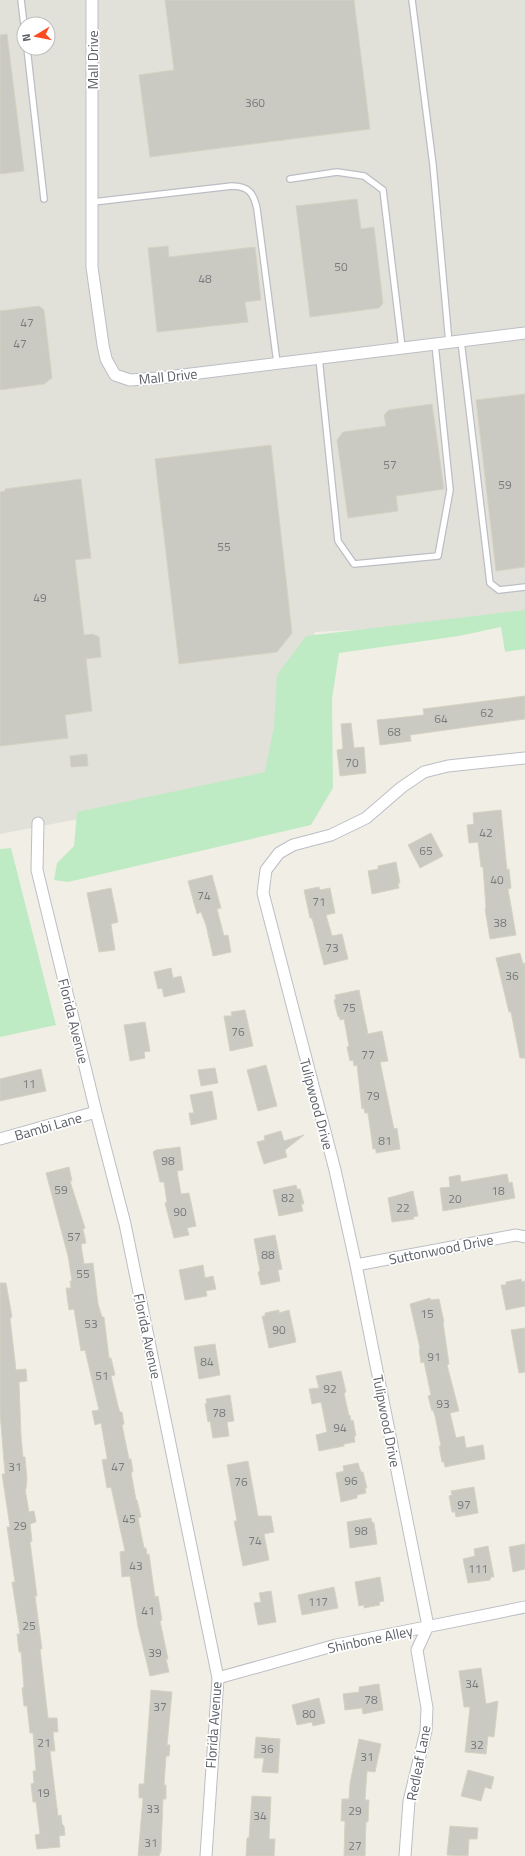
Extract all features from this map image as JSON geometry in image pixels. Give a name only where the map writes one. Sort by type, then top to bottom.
[{"type":"street","name":"Mall Drive","points":[[92,0],[92,267],[103,345],[106,359],[115,375],[130,380],[525,333]]},
{"type":"street","name":"Tulipwood Drive","points":[[428,1626],[356,1265],[335,1170],[263,893],[266,870],[279,853],[293,845],[331,836],[366,818],[402,787],[424,772],[448,766],[525,758]]},
{"type":"street","name":"Florida Avenue","points":[[38,823],[37,870],[126,1231],[218,1678],[206,1856]]},
{"type":"street","name":"Bambi Lane","points":[[0,1139],[96,1112]]},
{"type":"street","name":"Suttonwood Drive","points":[[356,1265],[516,1235],[525,1237]]},
{"type":"street","name":"Shinbone Alley","points":[[218,1678],[336,1645],[525,1607]]},
{"type":"street","name":"Redleaf Lane","points":[[405,1856],[409,1801],[426,1731],[427,1708],[417,1650],[428,1626]]},
{"type":"lane","points":[[21,0],[23,16]]},
{"type":"lane","points":[[412,0],[433,165],[449,342]]},
{"type":"lane","points":[[28,56],[44,199]]},
{"type":"lane","points":[[290,179],[337,172],[364,176],[382,190],[402,348]]},
{"type":"lane","points":[[93,202],[232,186],[242,186],[249,191],[255,199],[257,209],[277,363]]},
{"type":"lane","points":[[461,341],[490,583],[499,590],[525,587]]},
{"type":"lane","points":[[319,358],[338,541],[354,564],[438,556],[450,490],[435,344]]},
{"type":"shaded area","points":[[0,0],[525,0],[525,621],[315,632],[287,779],[0,834]]},
{"type":"green space","points":[[525,610],[525,649],[505,652],[501,627],[459,636],[339,653],[332,699],[333,788],[311,825],[68,882],[54,880],[57,863],[74,846],[77,812],[265,772],[274,726],[277,675],[306,636]]},
{"type":"green space","points":[[11,848],[56,1025],[0,1037],[0,849]]},
{"type":"building","points":[[165,0],[354,0],[370,129],[150,157],[139,75],[174,70]]},
{"type":"building","points":[[7,34],[24,171],[0,174],[0,35]]},
{"type":"building","points":[[357,199],[361,229],[374,227],[383,303],[379,308],[310,317],[296,206]]},
{"type":"building","points":[[168,246],[169,257],[255,247],[261,300],[245,302],[248,322],[157,332],[148,248]]},
{"type":"building","points":[[39,306],[44,310],[52,378],[44,384],[0,390],[0,311]]},
{"type":"building","points":[[525,394],[525,567],[496,571],[476,400]]},
{"type":"building","points":[[432,404],[444,489],[396,496],[398,511],[348,518],[337,440],[343,432],[386,426],[384,415],[389,410]]},
{"type":"building","points":[[271,445],[292,633],[277,652],[179,664],[155,459]]},
{"type":"building","points":[[81,479],[91,558],[75,560],[84,635],[93,634],[99,637],[101,657],[86,659],[92,711],[65,715],[68,738],[0,746],[0,492],[5,491],[5,489]]},
{"type":"building","points":[[525,696],[525,719],[410,735],[411,741],[380,745],[377,720],[424,715],[423,709]]},
{"type":"building","points":[[351,723],[354,748],[364,747],[366,773],[340,776],[337,750],[343,749],[341,724]]},
{"type":"building","points":[[87,754],[88,766],[71,767],[70,756]]},
{"type":"building","points":[[501,810],[507,870],[509,869],[511,888],[508,889],[516,935],[490,939],[485,909],[483,867],[481,867],[478,842],[469,843],[467,825],[474,824],[473,813]]},
{"type":"building","points":[[431,833],[443,856],[420,868],[408,845]]},
{"type":"building","points":[[396,862],[400,883],[398,883],[399,888],[372,894],[368,871],[378,869],[378,866]]},
{"type":"building","points":[[212,875],[221,908],[217,909],[224,936],[228,935],[231,952],[213,956],[206,925],[201,912],[197,914],[188,881]]},
{"type":"building","points":[[319,887],[320,890],[330,888],[335,913],[326,915],[332,936],[342,934],[348,959],[324,965],[312,918],[310,918],[304,890]]},
{"type":"building","points":[[111,888],[118,922],[111,924],[115,950],[99,952],[87,893]]},
{"type":"building","points":[[520,953],[523,964],[525,963],[525,1058],[520,1058],[511,1012],[509,1012],[496,958]]},
{"type":"building","points":[[171,968],[173,978],[181,976],[185,992],[164,997],[162,988],[158,989],[154,972]]},
{"type":"building","points":[[359,990],[368,1034],[382,1031],[388,1061],[380,1062],[394,1129],[397,1128],[400,1149],[376,1153],[376,1149],[373,1149],[368,1113],[365,1113],[364,1108],[362,1109],[357,1065],[354,1066],[353,1060],[350,1061],[344,1019],[340,1020],[339,1016],[338,1017],[334,1000],[336,999],[335,995]]},
{"type":"building","points":[[245,1010],[253,1046],[230,1051],[224,1016],[232,1016],[231,1012]]},
{"type":"building","points":[[145,1022],[150,1051],[144,1052],[145,1058],[130,1061],[124,1025]]},
{"type":"building","points":[[266,1065],[277,1106],[258,1111],[247,1070]]},
{"type":"building","points":[[215,1068],[218,1083],[201,1086],[198,1070]]},
{"type":"building","points":[[41,1069],[46,1091],[0,1101],[0,1079]]},
{"type":"building","points":[[212,1091],[217,1119],[191,1125],[189,1113],[194,1113],[190,1095]]},
{"type":"building","points":[[281,1131],[284,1141],[304,1135],[285,1150],[287,1157],[264,1164],[257,1142],[265,1140],[264,1136]]},
{"type":"building","points":[[180,1147],[183,1170],[177,1171],[181,1194],[189,1193],[196,1226],[187,1228],[189,1235],[174,1238],[165,1203],[167,1202],[164,1182],[160,1182],[153,1152],[156,1150]]},
{"type":"building","points":[[69,1167],[72,1181],[70,1181],[85,1228],[83,1229],[86,1243],[81,1244],[84,1264],[93,1263],[98,1304],[102,1317],[104,1317],[109,1358],[111,1358],[115,1375],[111,1376],[118,1406],[120,1412],[122,1412],[124,1424],[122,1425],[129,1459],[131,1459],[133,1472],[131,1472],[141,1517],[138,1518],[144,1548],[146,1548],[147,1555],[149,1554],[155,1597],[158,1596],[162,1620],[160,1621],[168,1659],[166,1659],[169,1672],[150,1676],[138,1627],[130,1576],[122,1577],[120,1552],[125,1551],[111,1487],[107,1488],[102,1460],[107,1459],[107,1457],[101,1423],[95,1425],[92,1411],[99,1410],[85,1350],[81,1351],[74,1309],[69,1310],[66,1288],[71,1288],[70,1281],[72,1281],[68,1256],[46,1173]]},
{"type":"building","points":[[507,1174],[509,1183],[512,1182],[515,1198],[443,1211],[440,1188],[450,1187],[449,1177],[460,1175],[461,1182]]},
{"type":"building","points":[[296,1185],[297,1189],[300,1189],[304,1204],[301,1204],[303,1211],[279,1216],[273,1190]]},
{"type":"building","points":[[413,1191],[418,1216],[413,1217],[414,1219],[392,1222],[388,1198]]},
{"type":"building","points":[[275,1235],[282,1269],[278,1270],[280,1281],[261,1285],[254,1239]]},
{"type":"building","points":[[203,1265],[205,1278],[213,1276],[216,1289],[206,1291],[207,1296],[185,1300],[179,1270]]},
{"type":"building","points":[[521,1279],[522,1282],[525,1281],[525,1306],[506,1310],[501,1285],[506,1285],[506,1282]]},
{"type":"building","points":[[0,1283],[6,1283],[12,1317],[10,1318],[16,1370],[26,1369],[27,1381],[19,1382],[21,1436],[27,1479],[25,1489],[29,1512],[34,1511],[36,1522],[30,1524],[32,1541],[30,1542],[37,1596],[35,1596],[42,1649],[40,1649],[48,1718],[57,1718],[58,1732],[53,1732],[55,1751],[50,1751],[58,1816],[61,1815],[65,1835],[59,1836],[60,1847],[37,1849],[35,1835],[40,1834],[36,1802],[33,1802],[31,1784],[34,1783],[33,1771],[36,1771],[33,1733],[30,1733],[27,1706],[24,1706],[21,1652],[19,1652],[17,1634],[20,1634],[12,1582],[15,1582],[7,1527],[10,1527],[2,1474],[5,1474],[0,1413]]},
{"type":"building","points":[[430,1298],[431,1300],[439,1299],[444,1322],[449,1364],[447,1365],[459,1411],[450,1413],[456,1438],[464,1436],[466,1448],[483,1445],[485,1459],[445,1467],[444,1462],[442,1462],[439,1446],[441,1446],[435,1416],[428,1396],[431,1395],[424,1362],[421,1363],[420,1348],[410,1304]]},
{"type":"building","points":[[279,1310],[279,1313],[289,1310],[296,1342],[269,1348],[262,1316],[265,1316],[265,1313]]},
{"type":"building","points":[[525,1328],[525,1372],[519,1373],[511,1330]]},
{"type":"building","points":[[215,1344],[220,1375],[199,1379],[194,1347]]},
{"type":"building","points":[[341,1371],[346,1392],[344,1393],[349,1416],[350,1415],[351,1421],[353,1420],[356,1436],[354,1436],[355,1442],[344,1444],[344,1446],[319,1451],[316,1435],[327,1432],[321,1402],[312,1404],[309,1389],[319,1388],[316,1376]]},
{"type":"building","points":[[230,1395],[234,1421],[227,1422],[229,1436],[213,1438],[210,1421],[208,1422],[205,1404],[207,1403],[206,1399]]},
{"type":"building","points":[[248,1461],[258,1516],[271,1516],[274,1532],[264,1534],[269,1560],[243,1566],[234,1521],[237,1521],[227,1465]]},
{"type":"building","points":[[358,1463],[361,1472],[363,1472],[367,1488],[365,1488],[366,1493],[357,1495],[357,1498],[341,1502],[336,1473],[344,1471],[343,1466]]},
{"type":"building","points":[[474,1487],[478,1513],[456,1517],[455,1512],[452,1512],[449,1496],[452,1495],[451,1491]]},
{"type":"building","points":[[371,1518],[372,1522],[374,1523],[377,1544],[350,1548],[347,1522]]},
{"type":"building","points":[[525,1544],[525,1569],[513,1572],[509,1547]]},
{"type":"building","points":[[488,1546],[494,1577],[491,1577],[490,1580],[468,1583],[463,1559],[475,1556],[474,1549]]},
{"type":"building","points":[[380,1577],[384,1601],[379,1602],[380,1605],[364,1608],[364,1605],[359,1606],[355,1582]]},
{"type":"building","points":[[334,1587],[338,1608],[302,1615],[298,1595]]},
{"type":"building","points":[[271,1591],[276,1622],[258,1625],[254,1603],[261,1602],[259,1593]]},
{"type":"building","points":[[481,1668],[486,1704],[498,1701],[494,1737],[488,1736],[486,1754],[465,1752],[470,1707],[464,1707],[459,1671]]},
{"type":"building","points":[[379,1684],[383,1710],[363,1714],[362,1708],[345,1710],[343,1694],[359,1692],[359,1687]]},
{"type":"building","points":[[151,1690],[172,1692],[167,1745],[170,1745],[169,1756],[166,1756],[164,1785],[166,1785],[166,1799],[163,1799],[161,1851],[159,1856],[138,1856],[143,1798],[139,1798],[139,1784],[144,1784]]},
{"type":"building","points":[[319,1698],[325,1723],[313,1726],[312,1722],[297,1725],[292,1705]]},
{"type":"building","points":[[256,1737],[280,1739],[278,1773],[262,1772],[264,1758],[254,1758]]},
{"type":"building","points":[[359,1739],[381,1744],[375,1772],[367,1771],[365,1800],[369,1800],[368,1822],[366,1822],[365,1856],[344,1856],[345,1821],[341,1821],[342,1799],[349,1799],[350,1783]]},
{"type":"building","points":[[468,1770],[494,1777],[491,1789],[485,1787],[481,1801],[461,1796]]},
{"type":"building","points":[[252,1796],[271,1797],[269,1839],[275,1839],[274,1856],[246,1856]]},
{"type":"building","points":[[450,1826],[478,1828],[477,1839],[469,1839],[468,1856],[447,1855]]}]
